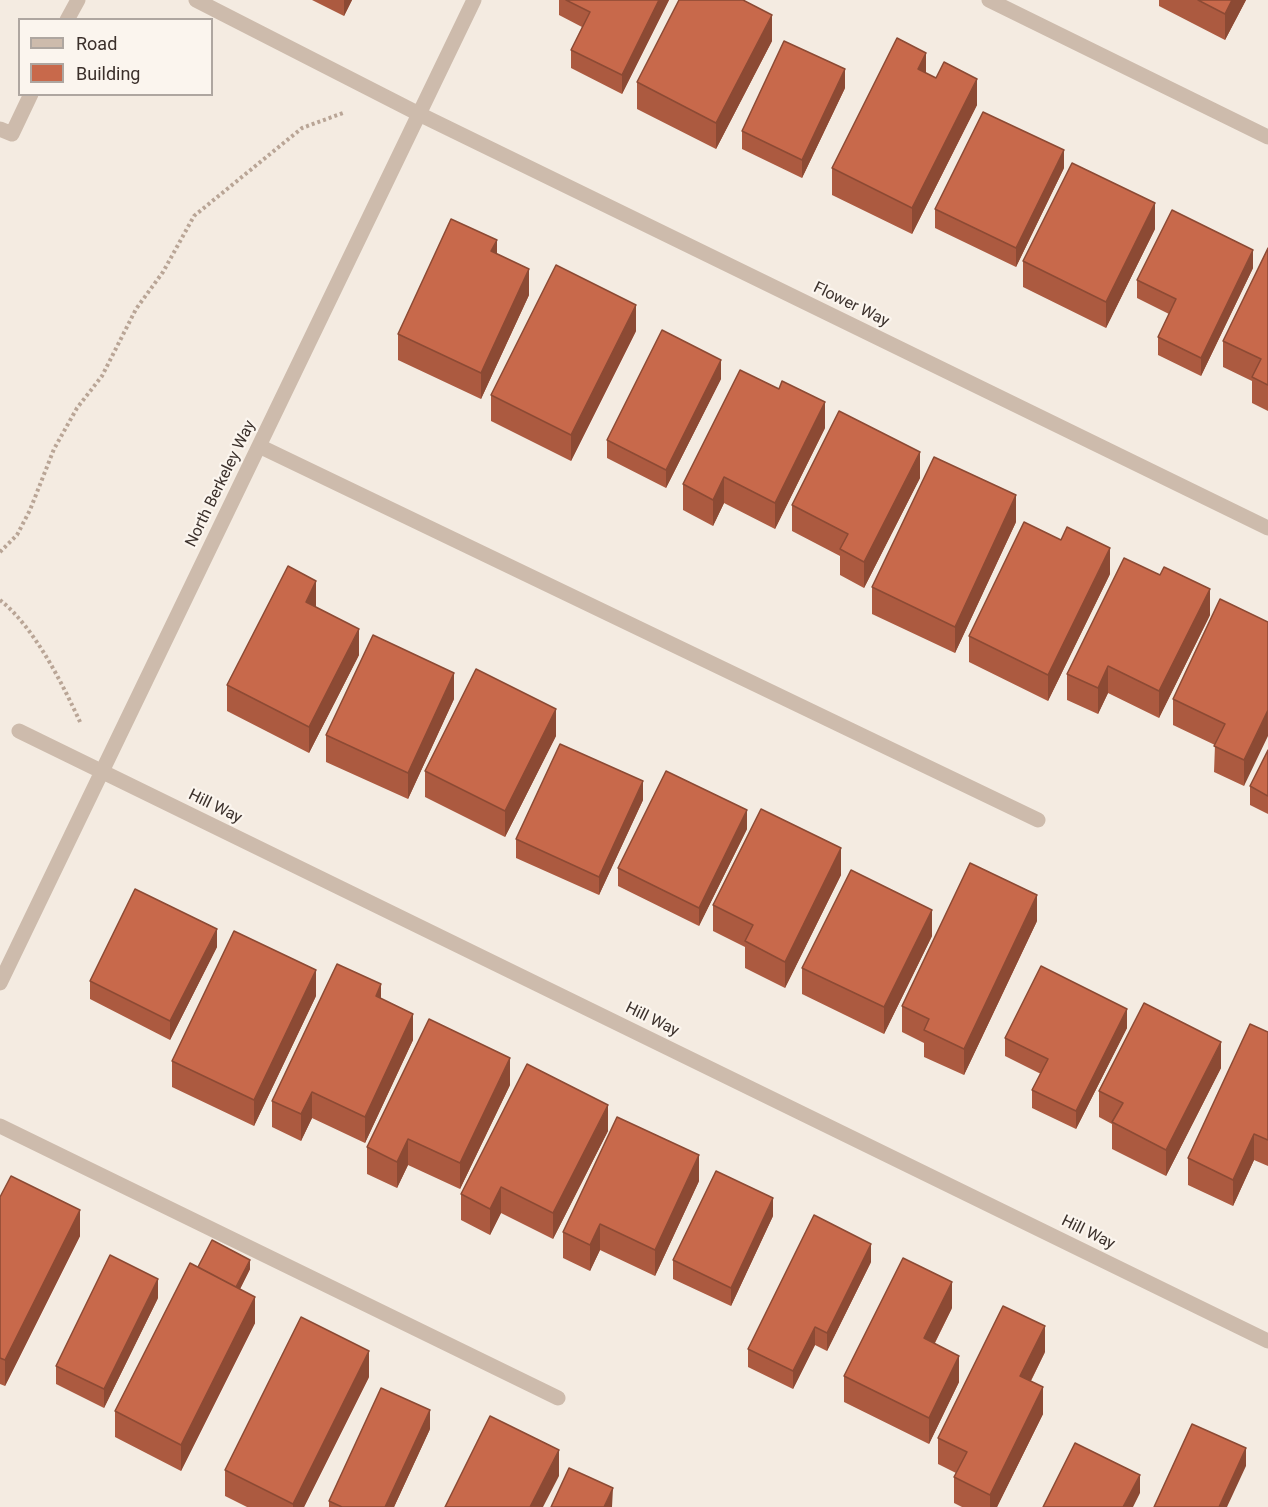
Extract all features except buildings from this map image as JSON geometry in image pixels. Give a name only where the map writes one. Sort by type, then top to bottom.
[{"type":"street","points":[[68,18],[78,0]]},
{"type":"street","name":"Flower Way","points":[[196,0],[419,114],[1268,528]]},
{"type":"street","name":"North Berkeley Way","points":[[0,983],[474,0]]},
{"type":"street","points":[[989,0],[1268,136]]},
{"type":"street","points":[[0,129],[12,135],[30,96]]},
{"type":"street","points":[[259,446],[1038,820]]},
{"type":"street","name":"Hill Way","points":[[19,731],[1268,1341]]},
{"type":"street","points":[[0,1126],[558,1398]]},
{"type":"path","points":[[0,552],[16,535],[30,510],[54,449],[76,408],[102,376],[136,309],[163,272],[194,216],[302,128],[342,112],[353,113]]},
{"type":"path","points":[[0,600],[17,613],[66,691],[102,771]]}]
